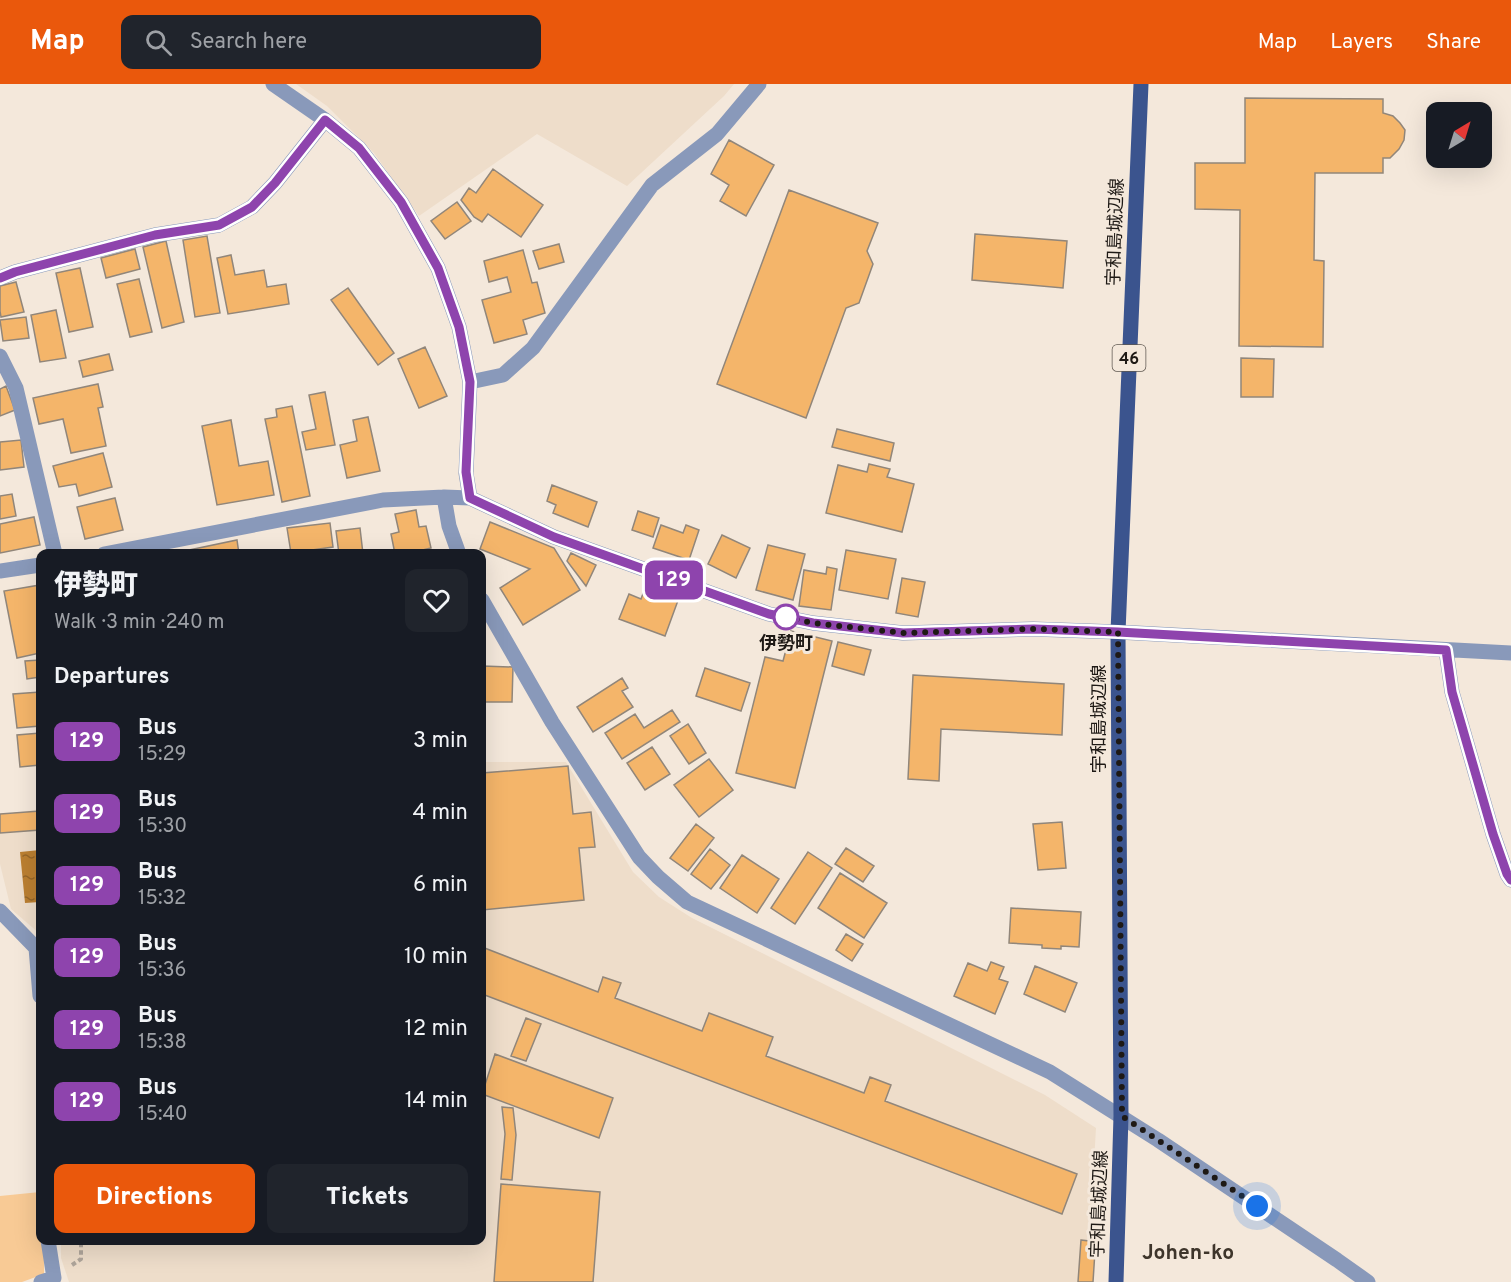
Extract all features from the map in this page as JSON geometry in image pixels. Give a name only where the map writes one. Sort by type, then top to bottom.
[{"type":"main road","name":"宇和島城辺線","points":[[1116,1282],[1122,1116],[1118,632],[1141,84]]},
{"type":"street","points":[[273,84],[325,120],[359,148],[401,202],[438,268],[459,327],[470,382],[466,472],[470,498]]},
{"type":"street","points":[[470,382],[503,375],[533,348],[652,185],[717,134],[759,84]]},
{"type":"street","points":[[0,278],[155,235],[219,225],[252,207],[275,183],[325,120]]},
{"type":"street","points":[[0,356],[16,388],[54,549]]},
{"type":"street","points":[[444,497],[449,526],[457,549]]},
{"type":"street","points":[[146,549],[384,500],[470,498],[554,537],[769,614],[813,623],[903,633],[1034,629],[1511,653]]},
{"type":"street","points":[[0,571],[36,566]]},
{"type":"street","points":[[486,607],[552,722],[639,856],[657,877],[687,902],[1050,1071],[1122,1116],[1368,1282]]},
{"type":"street","points":[[1446,650],[1452,692],[1493,834],[1511,880]]},
{"type":"street","points":[[0,911],[36,948]]},
{"type":"street","points":[[41,1282],[54,1278],[49,1245]]},
{"type":"shaded area","points":[[296,84],[734,84],[627,186],[537,134],[419,216],[374,153],[327,106]]},
{"type":"shaded area","points":[[486,762],[566,762],[633,872],[659,897],[692,918],[1045,1095],[1096,1128],[1087,1282],[69,1282],[61,1258],[61,1245],[486,1245]]},
{"type":"shaded area","points":[[36,810],[36,931],[11,909],[0,864],[0,815]]},
{"type":"shaded area","points":[[36,1192],[36,1245],[44,1245],[44,1274],[22,1282],[0,1282],[0,1196]]},
{"type":"water","points":[[36,850],[36,902],[25,903],[20,852]]},
{"type":"building","points":[[1245,98],[1383,99],[1383,113],[1393,116],[1405,130],[1404,140],[1399,149],[1390,158],[1383,158],[1383,173],[1315,173],[1314,260],[1324,261],[1323,347],[1239,346],[1240,210],[1195,209],[1195,163],[1245,163]]},
{"type":"building","points":[[729,140],[774,165],[746,216],[720,201],[729,185],[711,174]]},
{"type":"building","points":[[493,169],[543,205],[521,237],[488,214],[482,222],[474,217],[461,200],[469,188],[476,193]]},
{"type":"building","points":[[789,190],[878,223],[867,251],[873,264],[859,303],[846,308],[806,418],[717,384]]},
{"type":"building","points":[[457,202],[471,221],[445,239],[431,221]]},
{"type":"building","points":[[975,234],[1067,241],[1063,288],[972,280]]},
{"type":"building","points":[[207,236],[220,313],[195,317],[183,240]]},
{"type":"building","points":[[166,241],[184,322],[162,328],[143,247]]},
{"type":"building","points":[[559,244],[564,262],[539,269],[533,251]]},
{"type":"building","points":[[135,249],[140,269],[106,278],[101,258]]},
{"type":"building","points":[[523,250],[532,283],[537,282],[545,313],[523,320],[527,334],[494,343],[482,300],[511,292],[507,277],[489,282],[484,261]]},
{"type":"building","points":[[231,255],[235,275],[264,270],[267,287],[286,284],[289,304],[228,314],[217,258]]},
{"type":"building","points":[[80,268],[93,327],[69,332],[56,273]]},
{"type":"building","points":[[139,279],[152,332],[130,337],[117,284]]},
{"type":"building","points":[[16,282],[24,312],[1,317],[0,286]]},
{"type":"building","points":[[348,288],[394,353],[378,365],[331,300]]},
{"type":"building","points":[[56,310],[66,358],[40,362],[31,315]]},
{"type":"building","points":[[26,317],[29,338],[3,341],[0,320]]},
{"type":"building","points":[[425,347],[447,396],[419,408],[398,359]]},
{"type":"building","points":[[109,354],[113,370],[83,377],[79,361]]},
{"type":"building","points":[[1241,358],[1274,359],[1273,397],[1241,397]]},
{"type":"building","points":[[98,384],[103,407],[98,408],[106,446],[71,453],[63,419],[39,424],[33,398]]},
{"type":"building","points":[[6,386],[15,410],[0,416],[0,389]]},
{"type":"building","points":[[325,392],[335,445],[306,450],[302,432],[316,429],[309,395]]},
{"type":"building","points":[[292,406],[310,496],[282,502],[265,419],[277,417],[276,409]]},
{"type":"building","points":[[368,417],[380,471],[347,478],[340,445],[357,441],[353,420]]},
{"type":"building","points":[[231,420],[239,466],[268,461],[274,495],[217,505],[202,426]]},
{"type":"building","points":[[837,429],[894,443],[890,461],[832,447]]},
{"type":"building","points":[[21,440],[24,467],[0,470],[0,442]]},
{"type":"building","points":[[103,453],[112,487],[79,496],[76,484],[59,487],[53,466]]},
{"type":"building","points":[[869,464],[890,469],[887,477],[914,484],[902,532],[826,513],[838,465],[867,472]]},
{"type":"building","points":[[552,485],[597,502],[588,527],[553,513],[556,505],[547,501]]},
{"type":"building","points":[[12,494],[16,516],[0,519],[0,496]]},
{"type":"building","points":[[115,498],[123,530],[85,539],[77,507]]},
{"type":"building","points":[[416,510],[419,527],[426,526],[431,548],[394,549],[391,534],[399,532],[395,514]]},
{"type":"building","points":[[638,511],[659,518],[653,537],[632,530]]},
{"type":"building","points":[[34,517],[40,545],[0,553],[0,524]]},
{"type":"building","points":[[490,522],[554,548],[580,590],[523,625],[500,588],[530,569],[486,551],[486,549],[480,549]]},
{"type":"building","points":[[330,523],[333,547],[290,549],[287,528]]},
{"type":"building","points":[[661,525],[683,533],[686,525],[699,530],[689,560],[653,548]]},
{"type":"building","points":[[360,528],[362,549],[338,549],[336,531]]},
{"type":"building","points":[[722,535],[750,548],[736,578],[708,564]]},
{"type":"building","points":[[237,540],[238,549],[194,549]]},
{"type":"building","points":[[768,545],[805,554],[793,600],[756,590]]},
{"type":"building","points":[[846,550],[896,559],[888,599],[839,590]]},
{"type":"building","points":[[571,553],[596,565],[586,586],[567,561]]},
{"type":"building","points":[[827,567],[837,569],[831,610],[799,606],[804,570],[826,574]]},
{"type":"building","points":[[902,578],[925,582],[918,617],[896,613]]},
{"type":"building","points":[[647,583],[680,595],[665,636],[619,619],[629,594],[641,599]]},
{"type":"building","points":[[36,586],[36,654],[17,658],[4,591]]},
{"type":"building","points":[[791,631],[832,641],[795,788],[736,773],[765,657],[783,661]]},
{"type":"building","points":[[838,642],[871,650],[864,675],[832,666]]},
{"type":"building","points":[[36,660],[36,678],[27,679],[25,661]]},
{"type":"building","points":[[486,666],[513,667],[512,702],[486,702]]},
{"type":"building","points":[[705,668],[750,683],[741,711],[696,696]]},
{"type":"building","points":[[913,675],[1064,684],[1062,735],[941,729],[939,781],[908,779]]},
{"type":"building","points":[[622,678],[628,688],[622,691],[633,707],[593,732],[577,707]]},
{"type":"building","points":[[36,692],[36,726],[17,728],[13,694]]},
{"type":"building","points":[[672,710],[680,722],[622,759],[605,733],[635,714],[644,728]]},
{"type":"building","points":[[688,724],[706,753],[689,764],[670,736]]},
{"type":"building","points":[[36,733],[36,765],[20,767],[17,735]]},
{"type":"building","points":[[652,747],[670,774],[645,790],[627,763]]},
{"type":"building","points":[[709,759],[733,790],[699,817],[674,785]]},
{"type":"building","points":[[568,766],[573,814],[591,812],[595,847],[579,848],[584,900],[486,910],[486,773]]},
{"type":"building","points":[[36,811],[36,830],[0,833],[0,814]]},
{"type":"building","points":[[1062,822],[1066,868],[1038,870],[1033,824]]},
{"type":"building","points":[[696,824],[714,838],[688,871],[670,858]]},
{"type":"building","points":[[846,848],[874,866],[863,882],[835,864]]},
{"type":"building","points":[[710,849],[730,865],[711,889],[691,874]]},
{"type":"building","points":[[808,852],[832,868],[795,924],[771,908]]},
{"type":"building","points":[[742,855],[779,879],[757,913],[720,888]]},
{"type":"building","points":[[840,873],[887,903],[864,938],[818,908]]},
{"type":"building","points":[[1011,908],[1081,912],[1079,947],[1042,948],[1042,945],[1009,943]]},
{"type":"building","points":[[846,934],[863,944],[852,961],[836,950]]},
{"type":"building","points":[[486,949],[598,992],[603,977],[621,983],[615,998],[702,1031],[709,1013],[773,1037],[766,1056],[864,1093],[870,1077],[891,1085],[885,1101],[1077,1174],[1062,1214],[486,996]]},
{"type":"building","points":[[991,962],[1004,967],[999,979],[1008,982],[995,1014],[954,996],[968,963],[987,971]]},
{"type":"building","points":[[1035,966],[1077,983],[1065,1012],[1024,994]]},
{"type":"building","points":[[526,1018],[541,1024],[526,1061],[511,1056]]},
{"type":"building","points":[[495,1054],[613,1098],[599,1138],[486,1096],[486,1082]]},
{"type":"building","points":[[502,1107],[513,1108],[516,1135],[512,1180],[501,1179],[505,1134]]},
{"type":"building","points":[[501,1184],[600,1192],[593,1282],[494,1282]]},
{"type":"building","points":[[1081,1240],[1089,1241],[1089,1250],[1095,1251],[1093,1282],[1078,1282]]},
{"type":"bus line","name":"129","points":[[0,278],[155,235],[219,225],[252,207],[275,183],[325,120],[359,148],[401,202],[438,268],[459,327],[470,382],[466,472],[470,498],[554,537],[769,614],[813,623],[903,633],[1034,629],[1446,650],[1452,692],[1493,834],[1511,880]]},
{"type":"place","name":"伊勢町","points":[[786,617]]},
{"type":"district","name":"Johen-ko","points":[[1188,1252]]},
{"type":"route","points":[[786,617],[813,623],[903,633],[1034,629],[1118,632],[1122,1116],[1257,1206]]}]
